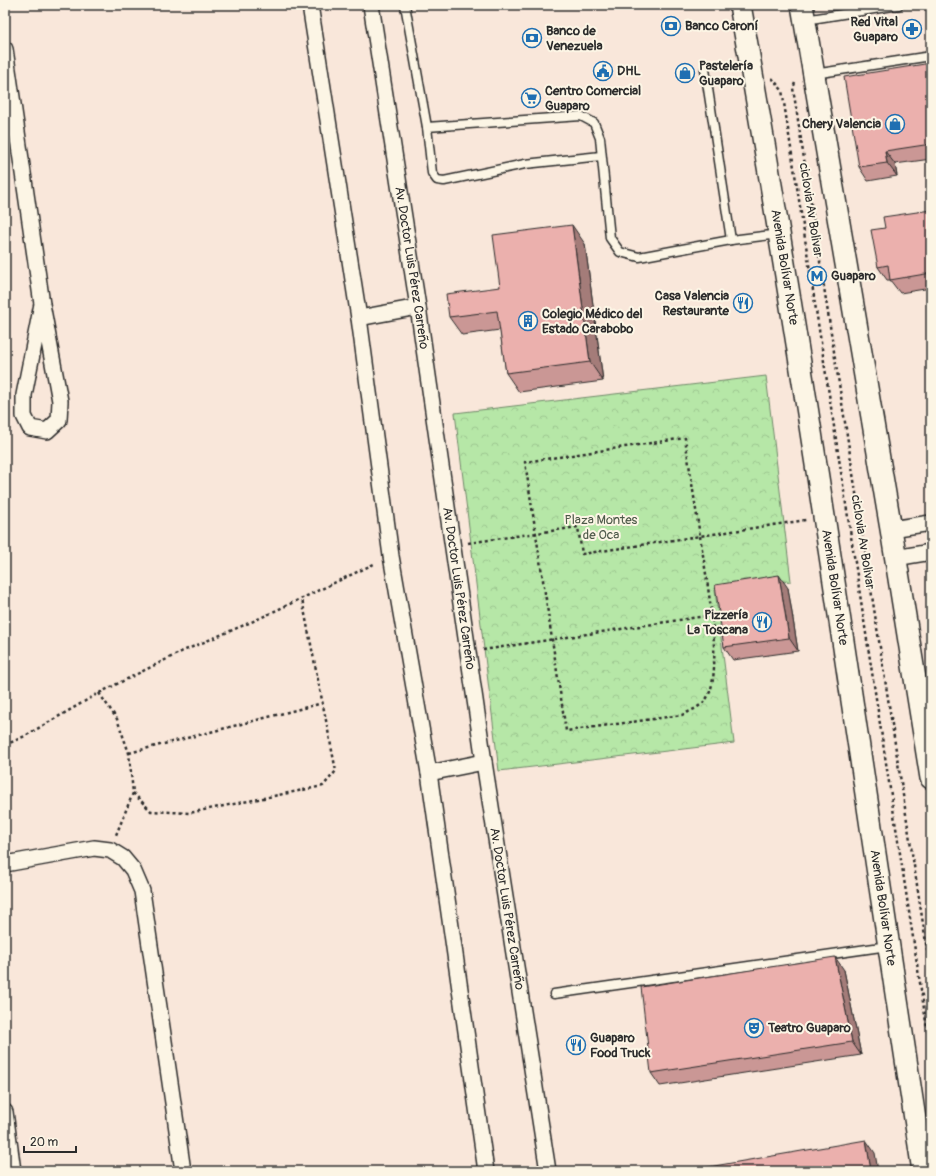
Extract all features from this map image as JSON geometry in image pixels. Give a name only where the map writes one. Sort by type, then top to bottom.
[{"type":"main road","name":"Avenida Bolívar Norte","points":[[740,5],[779,234],[824,517],[922,1171]]},
{"type":"main road","points":[[803,13],[804,77],[891,529],[931,778]]},
{"type":"street","points":[[310,5],[359,318],[391,556],[429,773],[486,1171]]},
{"type":"street","name":"Av. Doctor Luis Pérez Carreño","points":[[371,5],[418,307],[484,762],[548,1171]]},
{"type":"street","points":[[5,53],[42,304],[60,401],[59,420],[48,431],[30,428],[24,416],[24,395],[42,304]]},
{"type":"street","points":[[359,318],[418,307]]},
{"type":"street","points":[[891,529],[931,522]]},
{"type":"street","points":[[895,558],[931,552]]},
{"type":"street","points":[[429,773],[484,762]]},
{"type":"street","points":[[5,864],[94,848],[110,850],[123,858],[133,870],[142,891],[183,1171]]},
{"type":"street","points":[[5,1112],[13,1171]]},
{"type":"lane","points":[[405,5],[426,127],[432,173],[437,180],[444,181],[525,164],[601,156]]},
{"type":"lane","points":[[803,13],[899,5]]},
{"type":"lane","points":[[804,77],[931,56]]},
{"type":"lane","points":[[706,69],[731,240]]},
{"type":"lane","points":[[426,127],[581,116],[594,123],[600,138],[610,238],[620,252],[639,257],[731,240],[779,234]]},
{"type":"lane","points":[[554,994],[888,946]]},
{"type":"path","name":"ciclovia Av Bolivar","points":[[769,73],[782,90],[931,1054]]},
{"type":"path","name":"ciclovia Av Bolivar","points":[[804,77],[793,88],[931,975]]},
{"type":"path","points":[[685,438],[700,536],[712,615],[713,684],[708,697],[698,708],[682,715],[566,732],[525,462],[685,438]]},
{"type":"path","points":[[453,546],[578,527],[582,554],[824,517]]},
{"type":"path","points":[[5,745],[25,736],[99,693],[183,651],[302,599],[391,556]]},
{"type":"path","points":[[133,793],[152,810],[189,813],[323,786],[336,771],[302,599]]},
{"type":"path","points":[[469,652],[712,615]]},
{"type":"path","points":[[99,693],[117,719],[129,753],[133,793],[110,850]]},
{"type":"path","points":[[129,753],[322,703]]},
{"type":"green space","name":"Plaza Montes de Oca","points":[[766,376],[791,581],[715,590],[734,743],[499,771],[455,413]]},
{"type":"building","name":"Chery Valencia","points":[[931,63],[931,144],[885,151],[887,163],[859,167],[844,77]]},
{"type":"building","points":[[931,210],[931,273],[890,280],[888,265],[878,267],[871,230],[885,228],[883,217]]},
{"type":"building","name":"Colegio Médico del Estado Carabobo","points":[[572,225],[590,362],[506,373],[497,311],[449,317],[446,294],[500,287],[493,235]]},
{"type":"building","points":[[779,575],[789,638],[724,647],[715,585]]},
{"type":"building","name":"Teatro Guaparo","points":[[835,957],[852,1042],[651,1073],[641,987]]},
{"type":"building","points":[[866,1140],[871,1171],[685,1171]]},
{"type":"place","name":"Banco Caroní","points":[[671,26]]},
{"type":"place","name":"Red Vital Guaparo","points":[[912,29]]},
{"type":"place","name":"Banco de Venezuela","points":[[532,38]]},
{"type":"place","name":"DHL","points":[[603,71]]},
{"type":"place","name":"Pastelería Guaparo","points":[[685,73]]},
{"type":"place","name":"Centro Comercial Guaparo","points":[[531,98]]},
{"type":"place","name":"Chery Valencia","points":[[895,124]]},
{"type":"place","name":"Guaparo","points":[[817,276]]},
{"type":"place","name":"Casa Valencia Restaurante","points":[[743,303]]},
{"type":"place","name":"Colegio Médico del Estado Carabobo","points":[[528,321]]},
{"type":"place","name":"Pizzería La Toscana","points":[[762,622]]},
{"type":"place","name":"Teatro Guaparo","points":[[754,1028]]},
{"type":"place","name":"Guaparo Food Truck","points":[[576,1045]]}]
